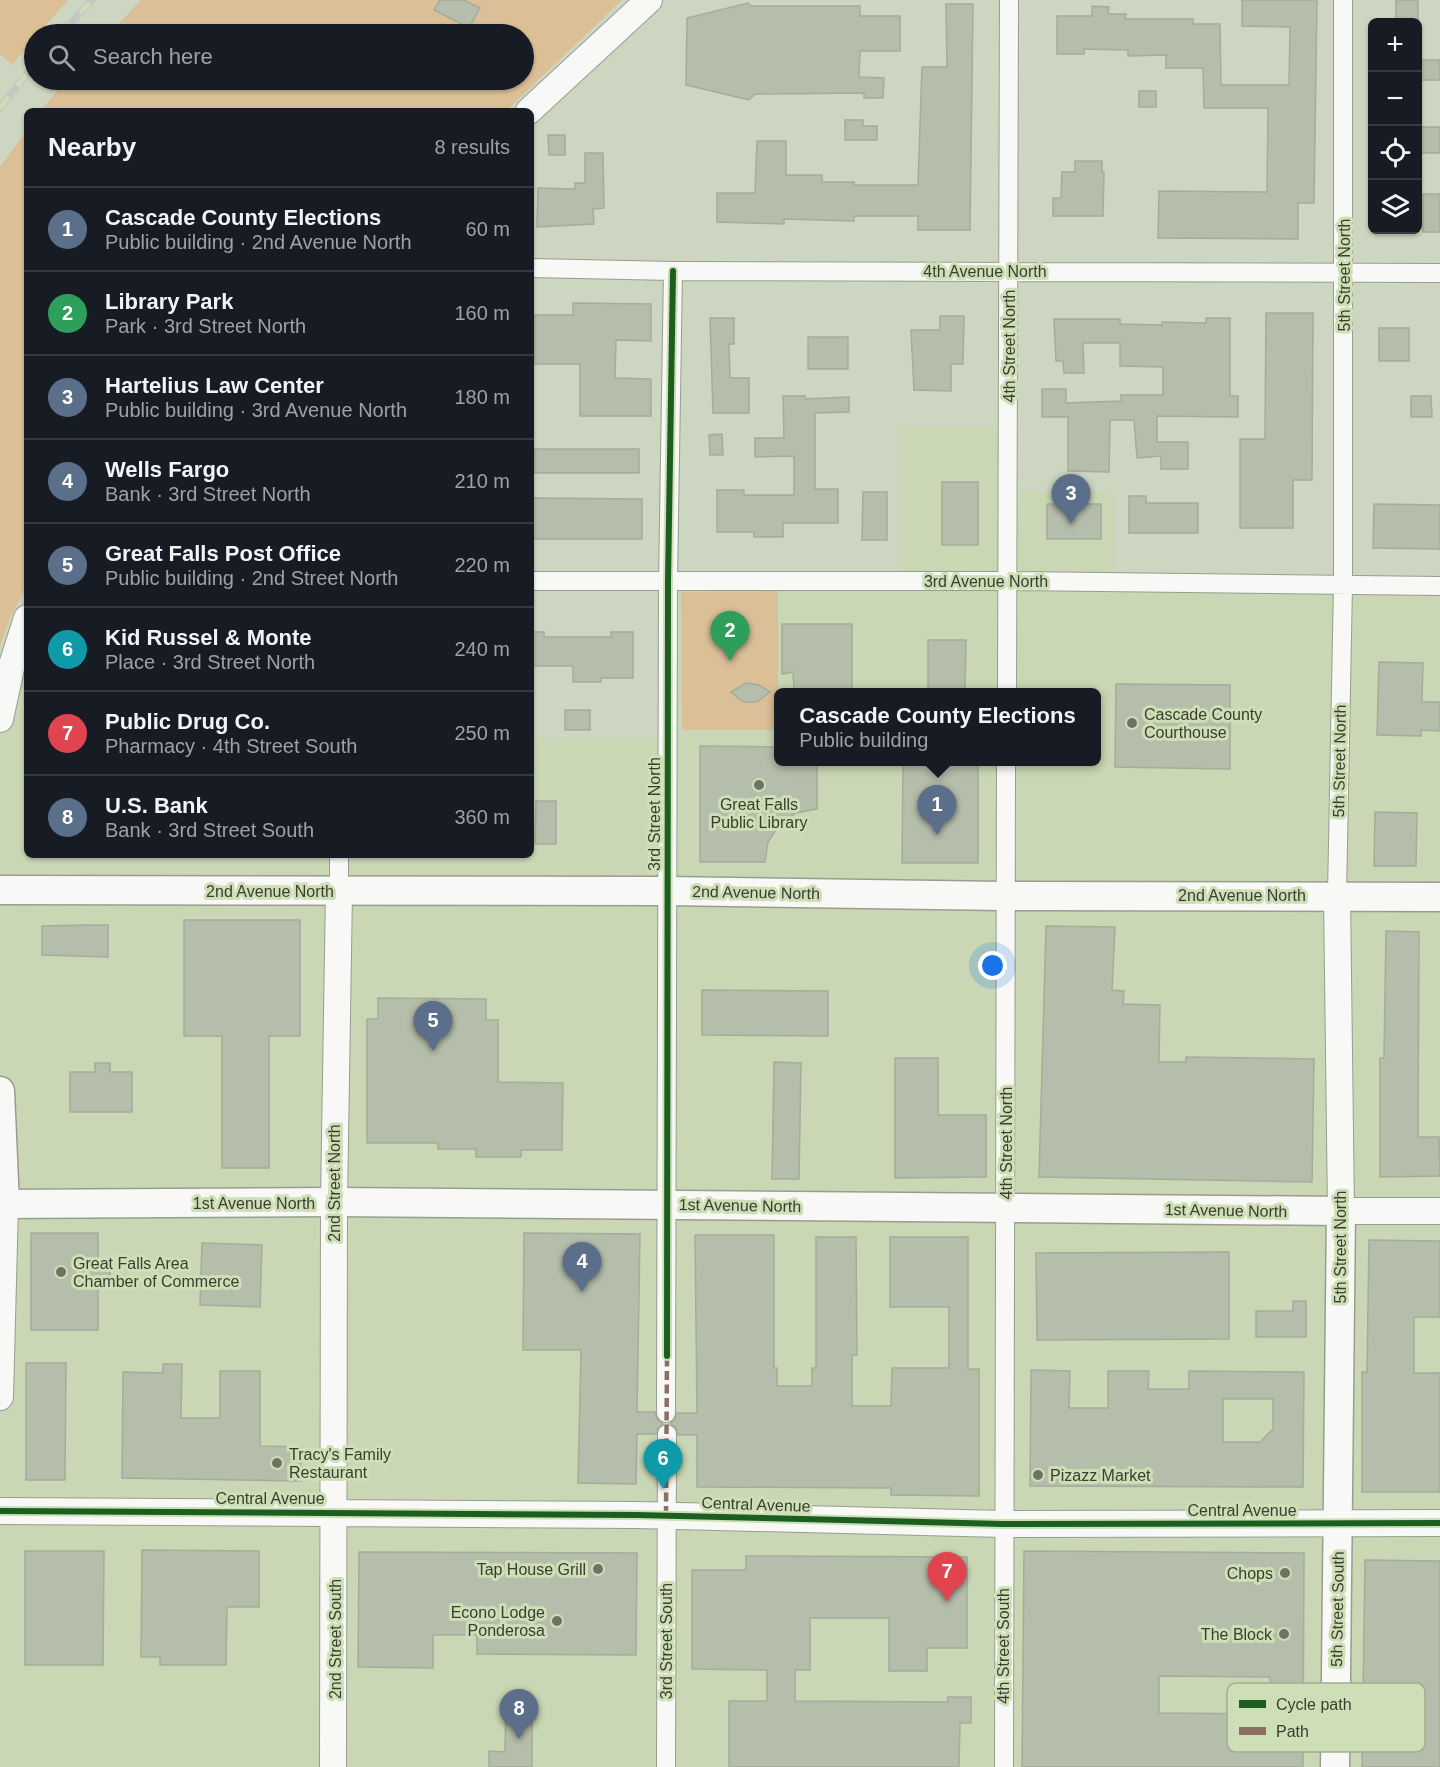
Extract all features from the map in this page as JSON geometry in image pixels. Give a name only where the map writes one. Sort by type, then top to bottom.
[{"type":"main road","name":"2nd Avenue North","points":[[0,890],[667,891],[1004,896],[1440,897]]},
{"type":"main road","points":[[0,1091],[2,1204]]},
{"type":"main road","name":"1st Avenue North","points":[[2,1204],[334,1202],[1341,1211]]},
{"type":"main road","name":"5th Street North","points":[[1338,1522],[1341,1211]]},
{"type":"main road","name":"5th Street South","points":[[1336,1683],[1338,1522]]},
{"type":"main road","name":"5th Street South","points":[[1335,1752],[1335,1767]]},
{"type":"street","points":[[532,108],[649,0]]},
{"type":"street","name":"4th Street North","points":[[1007,688],[1009,0]]},
{"type":"street","name":"5th Street North","points":[[1341,1211],[1337,895],[1343,585],[1345,271],[1343,0]]},
{"type":"street","name":"4th Avenue North","points":[[534,268],[673,271],[1440,273]]},
{"type":"street","name":"3rd Street North","points":[[666,1413],[668,582],[673,271]]},
{"type":"street","name":"3rd Avenue North","points":[[534,581],[1008,581],[1440,585]]},
{"type":"street","points":[[0,719],[11,668],[24,627]]},
{"type":"street","name":"4th Street North","points":[[1003,1524],[1007,1208],[1004,896],[1006,766]]},
{"type":"street","name":"2nd Street North","points":[[335,1511],[334,1202],[339,858]]},
{"type":"street","points":[[0,1397],[2,1204]]},
{"type":"street","name":"1st Avenue North","points":[[1341,1211],[1440,1211]]},
{"type":"street","points":[[666,1515],[667,1434]]},
{"type":"street","name":"Central Avenue","points":[[0,1511],[335,1511],[666,1515],[1003,1524],[1440,1523]]},
{"type":"street","name":"2nd Street South","points":[[333,1767],[335,1511]]},
{"type":"street","name":"3rd Street South","points":[[666,1515],[666,1767]]},
{"type":"street","name":"4th Street South","points":[[1003,1524],[1004,1767]]},
{"type":"shaded area","points":[[0,0],[68,0],[47,24],[24,24],[24,51],[12,65],[0,54]]},
{"type":"shaded area","points":[[141,0],[622,0],[534,84],[534,24],[118,24]]},
{"type":"shaded area","points":[[58,90],[528,90],[509,108],[43,108]]},
{"type":"shaded area","points":[[24,134],[24,591],[11,616],[0,646],[0,167]]},
{"type":"shaded area","points":[[901,427],[1009,428],[1009,492],[1113,492],[1113,582],[1440,586],[1440,1767],[0,1767],[0,719],[24,629],[24,858],[534,858],[534,738],[667,738],[668,582],[900,581]]},
{"type":"shaded area","points":[[778,591],[778,688],[774,688],[774,730],[682,730],[681,592]]},
{"type":"building","points":[[440,0],[464,0],[480,8],[471,24],[461,24],[434,10]]},
{"type":"building","points":[[1242,0],[1317,0],[1314,203],[1298,203],[1298,239],[1158,238],[1159,191],[1267,192],[1268,108],[1204,108],[1203,68],[1166,68],[1166,55],[1128,56],[1128,50],[1084,49],[1084,54],[1057,54],[1057,16],[1092,16],[1092,6],[1109,7],[1108,14],[1126,14],[1125,19],[1193,19],[1193,24],[1220,24],[1221,85],[1289,85],[1290,27],[1242,26]]},
{"type":"building","points":[[1396,0],[1418,0],[1418,18],[1396,18]]},
{"type":"building","points":[[748,3],[751,6],[860,6],[860,16],[900,16],[900,51],[860,51],[859,77],[884,78],[883,98],[864,98],[864,93],[755,94],[749,100],[686,85],[687,18]]},
{"type":"building","points":[[946,4],[973,4],[970,230],[918,230],[918,216],[854,216],[854,221],[784,219],[784,224],[717,222],[717,193],[755,193],[757,141],[786,141],[786,175],[822,175],[822,182],[854,182],[854,185],[918,185],[922,67],[947,67]]},
{"type":"building","points":[[1422,60],[1440,60],[1440,80],[1422,80]]},
{"type":"building","points":[[1139,91],[1156,91],[1156,107],[1139,107]]},
{"type":"building","points":[[845,120],[863,120],[863,126],[877,126],[877,140],[845,140]]},
{"type":"building","points":[[1422,127],[1440,127],[1440,153],[1422,153]]},
{"type":"building","points":[[548,135],[565,135],[565,155],[549,155]]},
{"type":"building","points":[[585,153],[603,153],[604,208],[593,209],[594,224],[537,227],[538,188],[575,189],[575,183],[585,183]]},
{"type":"building","points":[[1075,161],[1102,161],[1103,216],[1053,216],[1053,198],[1061,198],[1062,172],[1075,172]]},
{"type":"building","points":[[1423,194],[1440,194],[1440,232],[1423,232]]},
{"type":"building","points":[[573,303],[651,304],[651,341],[616,340],[615,378],[651,379],[651,416],[580,416],[580,364],[534,364],[534,315],[573,315]]},
{"type":"building","points":[[1266,313],[1313,313],[1312,480],[1293,480],[1293,528],[1240,528],[1240,439],[1265,439]]},
{"type":"building","points":[[940,316],[964,316],[963,364],[951,364],[951,391],[914,390],[911,330],[940,330]]},
{"type":"building","points":[[710,318],[734,318],[734,344],[729,344],[730,378],[749,378],[749,413],[713,413]]},
{"type":"building","points":[[1206,318],[1230,318],[1230,396],[1238,396],[1238,417],[1157,416],[1157,442],[1188,442],[1188,469],[1161,469],[1161,456],[1137,458],[1134,420],[1110,420],[1109,472],[1068,471],[1068,417],[1042,417],[1042,389],[1066,389],[1066,403],[1121,401],[1121,395],[1163,395],[1163,367],[1120,366],[1120,343],[1083,343],[1084,373],[1064,373],[1063,361],[1056,361],[1054,319],[1120,319],[1120,324],[1162,325],[1162,322],[1206,323]]},
{"type":"building","points":[[1379,328],[1409,328],[1409,361],[1379,361]]},
{"type":"building","points":[[808,337],[848,337],[848,369],[808,369]]},
{"type":"building","points":[[783,396],[805,396],[805,399],[849,397],[849,412],[815,413],[815,489],[838,489],[838,523],[783,523],[783,537],[754,537],[754,532],[717,532],[717,490],[744,490],[744,495],[794,495],[794,456],[755,457],[755,438],[784,438]]},
{"type":"building","points":[[1411,396],[1431,396],[1432,417],[1411,417]]},
{"type":"building","points":[[722,434],[723,455],[710,455],[709,435]]},
{"type":"building","points":[[534,449],[639,449],[639,473],[534,473]]},
{"type":"building","points":[[942,482],[978,482],[978,545],[942,545]]},
{"type":"building","points":[[863,492],[887,492],[887,540],[862,540]]},
{"type":"building","points":[[1129,496],[1146,496],[1146,503],[1198,503],[1198,533],[1129,533]]},
{"type":"building","points":[[534,498],[642,499],[642,539],[534,539]]},
{"type":"building","points":[[1047,504],[1101,504],[1101,539],[1047,539]]},
{"type":"building","points":[[1374,504],[1440,505],[1440,549],[1373,548]]},
{"type":"building","points":[[782,624],[852,624],[852,688],[794,688],[793,672],[782,674]]},
{"type":"building","points":[[534,632],[544,632],[544,637],[611,637],[611,632],[633,632],[633,678],[601,678],[601,682],[573,682],[573,666],[534,666]]},
{"type":"building","points":[[928,640],[966,640],[965,688],[928,688]]},
{"type":"building","points":[[1379,662],[1423,663],[1422,702],[1440,702],[1440,731],[1421,730],[1421,736],[1377,735]]},
{"type":"building","points":[[746,683],[759,685],[770,692],[757,702],[743,702],[731,692]]},
{"type":"building","points":[[1116,684],[1230,685],[1230,769],[1115,767]]},
{"type":"building","points":[[565,710],[590,710],[590,730],[565,730]]},
{"type":"building","name":"Great Falls Public Library","points":[[700,746],[774,747],[774,766],[817,766],[817,809],[796,813],[779,825],[768,842],[765,862],[700,862]]},
{"type":"building","points":[[903,766],[978,766],[978,863],[902,863]]},
{"type":"building","points":[[536,801],[556,801],[556,844],[535,844]]},
{"type":"building","points":[[1375,812],[1417,813],[1416,866],[1374,866]]},
{"type":"building","points":[[184,920],[300,920],[300,1036],[269,1036],[269,1168],[222,1168],[222,1036],[184,1036]]},
{"type":"building","points":[[108,925],[108,957],[42,955],[42,926]]},
{"type":"building","points":[[1046,926],[1115,927],[1112,990],[1124,991],[1123,1004],[1160,1005],[1159,1062],[1186,1062],[1186,1057],[1314,1059],[1312,1182],[1039,1177]]},
{"type":"building","points":[[1386,931],[1419,932],[1418,1137],[1439,1137],[1440,1176],[1380,1177],[1380,1058],[1384,1058]]},
{"type":"building","points":[[702,990],[828,991],[828,1036],[702,1035]]},
{"type":"building","points":[[378,998],[486,999],[486,1020],[498,1020],[498,1082],[563,1083],[562,1150],[521,1150],[521,1157],[476,1157],[476,1149],[438,1149],[438,1143],[367,1143],[367,1019],[378,1019]]},
{"type":"building","points":[[895,1058],[938,1058],[938,1115],[986,1115],[986,1177],[895,1178]]},
{"type":"building","points":[[774,1062],[801,1063],[799,1179],[772,1179]]},
{"type":"building","points":[[95,1063],[110,1063],[110,1072],[132,1072],[132,1112],[70,1112],[70,1072],[95,1072]]},
{"type":"building","points":[[31,1233],[98,1233],[98,1268],[110,1268],[110,1285],[98,1285],[98,1330],[31,1330]]},
{"type":"building","points":[[524,1233],[640,1234],[637,1412],[655,1412],[657,1419],[663,1424],[658,1428],[656,1434],[637,1434],[636,1484],[578,1483],[581,1350],[523,1350]]},
{"type":"building","points":[[695,1235],[774,1235],[774,1368],[777,1368],[777,1386],[812,1386],[812,1368],[816,1368],[816,1237],[856,1237],[857,1355],[852,1355],[852,1406],[891,1406],[892,1368],[949,1368],[949,1307],[890,1307],[890,1237],[968,1237],[968,1369],[979,1369],[979,1496],[891,1495],[891,1488],[697,1487],[697,1435],[678,1435],[676,1428],[670,1423],[675,1419],[677,1413],[697,1413]]},
{"type":"building","points":[[1369,1240],[1440,1241],[1440,1317],[1414,1317],[1414,1373],[1440,1373],[1440,1492],[1362,1492],[1362,1372],[1367,1372]]},
{"type":"building","points":[[202,1243],[262,1245],[260,1307],[200,1305]]},
{"type":"building","points":[[1229,1252],[1229,1339],[1037,1340],[1036,1253]]},
{"type":"building","points":[[1293,1301],[1306,1301],[1306,1337],[1256,1337],[1256,1311],[1293,1311]]},
{"type":"building","points":[[26,1363],[66,1363],[65,1480],[26,1480]]},
{"type":"building","points":[[163,1364],[182,1364],[181,1418],[220,1418],[220,1371],[260,1371],[260,1446],[301,1447],[301,1481],[122,1478],[123,1372],[163,1373]]},
{"type":"building","points":[[1031,1370],[1070,1371],[1069,1408],[1108,1408],[1108,1371],[1149,1371],[1148,1389],[1189,1389],[1189,1371],[1304,1372],[1303,1487],[1030,1486]],"holes":[[[1223,1399],[1273,1399],[1273,1429],[1260,1442],[1223,1442]]]},
{"type":"building","points":[[142,1550],[259,1551],[259,1607],[227,1607],[226,1665],[160,1665],[160,1657],[141,1657]]},
{"type":"building","points":[[25,1551],[104,1551],[103,1665],[25,1665]]},
{"type":"building","points":[[1024,1551],[1304,1553],[1303,1683],[1270,1683],[1270,1677],[1159,1676],[1159,1713],[1227,1714],[1227,1752],[1303,1752],[1303,1767],[1022,1767]]},
{"type":"building","points":[[359,1552],[637,1553],[636,1655],[477,1654],[477,1635],[433,1635],[433,1668],[358,1667]]},
{"type":"building","points":[[746,1556],[967,1557],[967,1648],[927,1648],[927,1671],[889,1671],[889,1618],[810,1618],[810,1670],[795,1670],[795,1701],[948,1702],[948,1697],[971,1697],[971,1723],[960,1723],[959,1767],[729,1767],[729,1701],[767,1701],[767,1670],[692,1669],[692,1570],[746,1570]]},
{"type":"building","points":[[1365,1560],[1440,1561],[1440,1767],[1362,1767],[1362,1752],[1425,1752],[1425,1683],[1363,1683]]},
{"type":"building","points":[[506,1699],[532,1699],[532,1767],[489,1767],[489,1751],[505,1752]]},
{"type":"railway","points":[[70,24],[92,0]]},
{"type":"railway","points":[[0,108],[24,78]]},
{"type":"marked path","points":[[666,1515],[667,1356]]},
{"type":"cycle path","points":[[667,1356],[668,582],[673,271]]},
{"type":"cycle path","points":[[0,1511],[637,1515],[1003,1524],[1440,1523]]},
{"type":"place","name":"Hartelius Law Center","points":[[1071,524]]},
{"type":"place","name":"Library Park","points":[[730,661]]},
{"type":"place","name":"Cascade County Courthouse","points":[[1132,723]]},
{"type":"place","name":"Great Falls Public Library","points":[[759,785]]},
{"type":"place","name":"Cascade County Elections","points":[[937,835]]},
{"type":"place","name":"Great Falls Post Office","points":[[433,1051]]},
{"type":"place","name":"Great Falls Area Chamber of Commerce","points":[[61,1272]]},
{"type":"place","name":"Wells Fargo","points":[[582,1292]]},
{"type":"place","name":"Tracy's Family Restaurant","points":[[277,1463]]},
{"type":"place","name":"Pizazz Market","points":[[1038,1475]]},
{"type":"place","name":"Kid Russel & Monte","points":[[663,1489]]},
{"type":"place","name":"Tap House Grill","points":[[598,1569]]},
{"type":"place","name":"Chops","points":[[1285,1573]]},
{"type":"place","name":"Public Drug Co.","points":[[947,1602]]},
{"type":"place","name":"Econo Lodge Ponderosa","points":[[557,1621]]},
{"type":"place","name":"The Block","points":[[1284,1634]]},
{"type":"place","name":"U.S. Bank","points":[[519,1739]]}]
